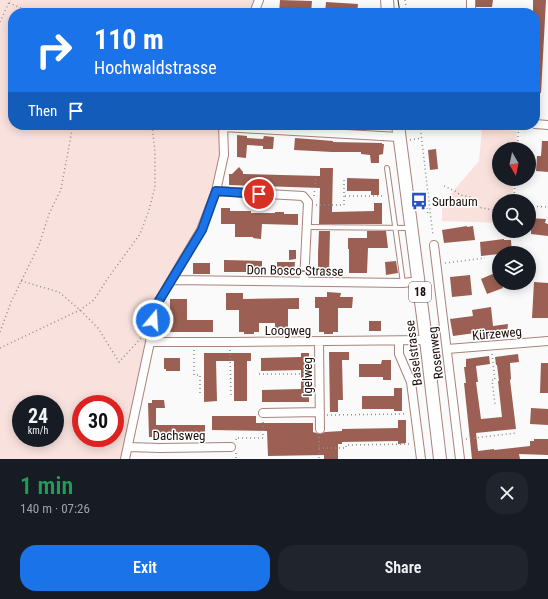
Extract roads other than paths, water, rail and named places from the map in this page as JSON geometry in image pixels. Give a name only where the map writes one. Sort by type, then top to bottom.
[{"type":"main road","name":"Baselstrasse","points":[[399,131],[419,281],[440,459]]},
{"type":"street","points":[[125,459],[150,342],[154,309],[202,230],[216,191],[224,155],[223,130]]},
{"type":"street","points":[[364,130],[399,131]]},
{"type":"street","points":[[216,191],[303,196],[311,205],[307,227],[304,282]]},
{"type":"street","name":"Rosenweg","points":[[434,245],[460,459]]},
{"type":"street","name":"Don Bosco-Strasse","points":[[171,280],[403,283],[419,281]]},
{"type":"street","name":"Loogweg","points":[[150,342],[319,342],[426,340]]},
{"type":"street","name":"Kürzeweg","points":[[447,349],[548,340]]},
{"type":"street","points":[[399,341],[399,354],[411,382],[420,459]]},
{"type":"street","name":"Igelweg","points":[[319,342],[320,429]]},
{"type":"street","name":"Igelweg","points":[[263,413],[320,414]]},
{"type":"street","name":"Dachsweg","points":[[128,447],[160,448],[233,445]]},
{"type":"lane","points":[[387,168],[403,283]]},
{"type":"lane","points":[[307,227],[411,228]]},
{"type":"tram line","points":[[398,0],[399,8]]},
{"type":"place","name":"Surbaum","points":[[419,201]]}]
